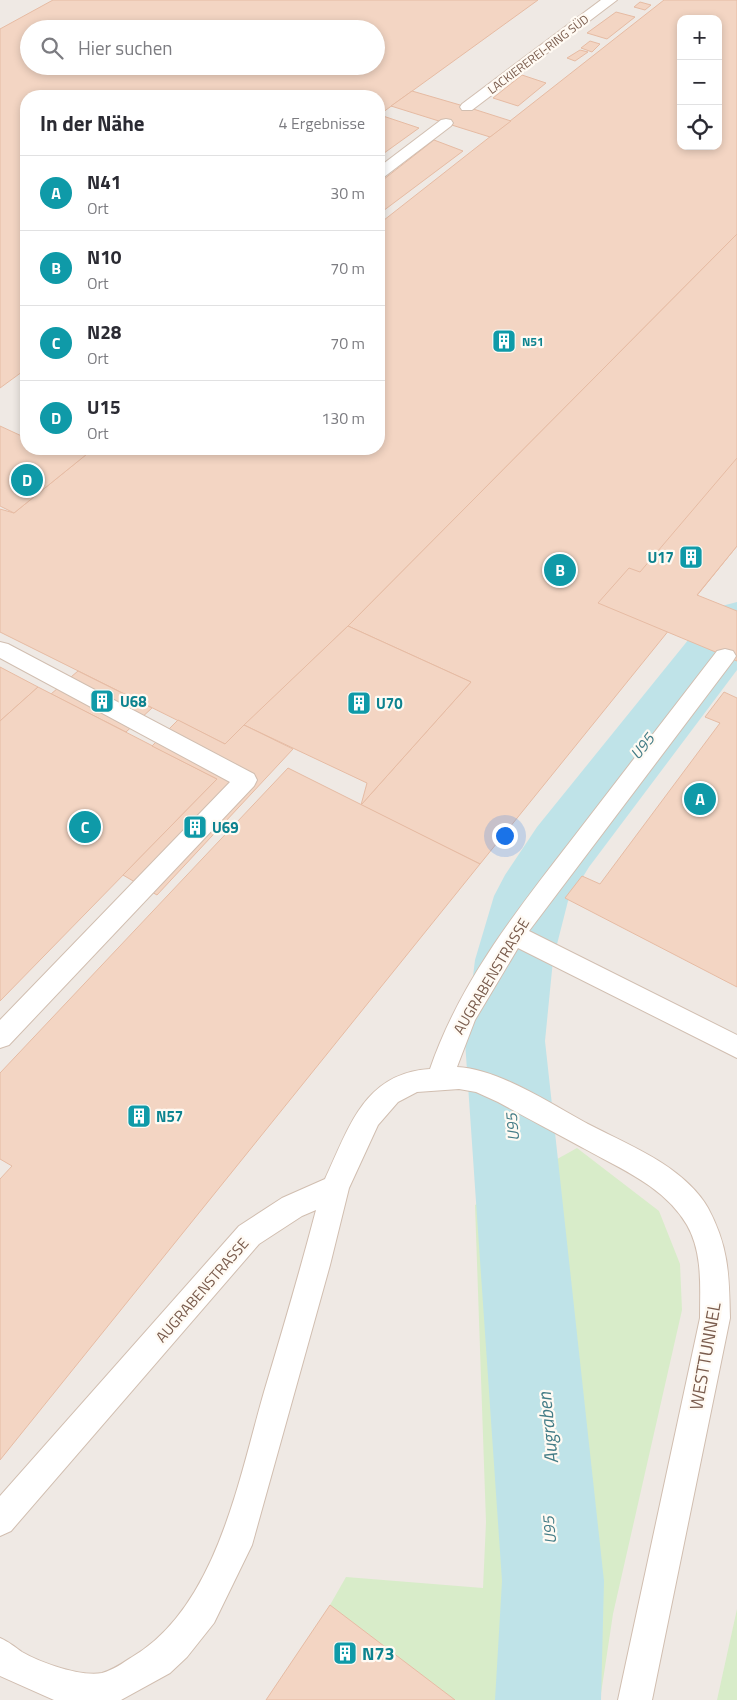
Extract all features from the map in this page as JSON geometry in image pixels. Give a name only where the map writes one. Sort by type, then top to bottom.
[{"type":"lane","name":"LACKIEREREI-RING SÜD","points":[[467,108],[610,0]]},
{"type":"lane","points":[[385,169],[446,123]]},
{"type":"lane","points":[[0,649],[246,780],[0,1037]]},
{"type":"lane","name":"AUGRABENSTRASSE","points":[[440,1079],[464,1016],[513,934],[725,656]]},
{"type":"lane","points":[[513,934],[737,1047]]},
{"type":"lane","name":"WESTTUNNEL","points":[[440,1079],[459,1078],[479,1081],[653,1172],[678,1192],[696,1216],[708,1241],[714,1265],[715,1318],[635,1700]]},
{"type":"lane","points":[[0,1655],[11,1664],[54,1684],[101,1695],[158,1661],[175,1645],[207,1602],[236,1545],[316,1265],[335,1188],[368,1117],[389,1094],[414,1081],[440,1079]]},
{"type":"lane","name":"AUGRABENSTRASSE","points":[[0,1520],[250,1235],[292,1207],[335,1188]]},
{"type":"shaded area","points":[[0,0],[737,0],[737,1700],[0,1700]]},
{"type":"green space","points":[[577,1148],[659,1211],[680,1264],[682,1310],[613,1614],[600,1700],[455,1700],[330,1605],[346,1577],[483,1588],[486,1522],[475,1205]]},
{"type":"green space","points":[[737,1609],[737,1700],[717,1700]]},
{"type":"building","points":[[53,0],[538,0],[385,111],[385,90],[20,90],[20,373],[0,388],[0,29]]},
{"type":"building","name":"N51","points":[[664,0],[737,0],[737,234],[348,626],[225,744],[0,632],[0,509],[14,513],[86,455],[385,455],[385,219]]},
{"type":"building","points":[[640,2],[651,5],[645,10],[634,7]]},
{"type":"building","points":[[616,12],[635,17],[607,39],[587,33]]},
{"type":"building","points":[[590,41],[600,44],[592,52],[581,48]]},
{"type":"building","points":[[580,50],[588,52],[575,61],[567,58]]},
{"type":"building","points":[[522,75],[546,83],[518,106],[493,98]]},
{"type":"building","points":[[412,91],[511,121],[490,137],[391,106]]},
{"type":"building","points":[[385,117],[419,128],[385,152]]},
{"type":"building","points":[[434,140],[463,151],[385,210],[385,178]]},
{"type":"building","points":[[737,234],[737,546],[480,864],[361,805],[471,682],[348,626]]},
{"type":"building","points":[[0,426],[20,435],[20,455],[86,455],[14,513],[0,506]]},
{"type":"building","name":"U17","points":[[737,458],[737,546],[697,595],[737,611],[737,661],[598,603],[629,568],[640,572]]},
{"type":"building","name":"U70","points":[[348,626],[471,682],[361,805],[367,783],[244,725]]},
{"type":"building","points":[[0,667],[38,687],[0,721]]},
{"type":"building","name":"U68","points":[[78,671],[152,708],[126,732],[51,694]]},
{"type":"building","points":[[38,687],[217,779],[0,1001],[0,721]]},
{"type":"building","points":[[724,692],[737,698],[737,987],[565,898],[582,876],[600,884],[720,723],[705,717]]},
{"type":"building","name":"U69","points":[[178,720],[225,744],[244,725],[293,749],[157,895],[123,875],[217,779],[152,746]]},
{"type":"building","name":"N57","points":[[288,768],[480,864],[0,1460],[0,1179],[12,1166],[0,1159],[0,1073]]},
{"type":"building","name":"N73","points":[[330,1605],[455,1700],[266,1700]]},
{"type":"waterway","name":"U95","points":[[548,1700],[553,1581],[505,1041],[514,960],[532,896],[563,847],[737,624]]},
{"type":"waterway","name":"Augraben","points":[[515,1156],[551,1461],[559,1580],[548,1700]]},
{"type":"place","name":"N51","points":[[504,341]]},
{"type":"place","name":"U15","points":[[27,480]]},
{"type":"place","name":"U17","points":[[691,557]]},
{"type":"place","name":"N10","points":[[560,570]]},
{"type":"place","name":"U68","points":[[102,701]]},
{"type":"place","name":"U70","points":[[359,703]]},
{"type":"place","name":"N41","points":[[700,799]]},
{"type":"place","name":"N28","points":[[85,827]]},
{"type":"place","name":"U69","points":[[195,827]]},
{"type":"place","name":"N57","points":[[139,1116]]},
{"type":"place","name":"N73","points":[[345,1653]]}]
